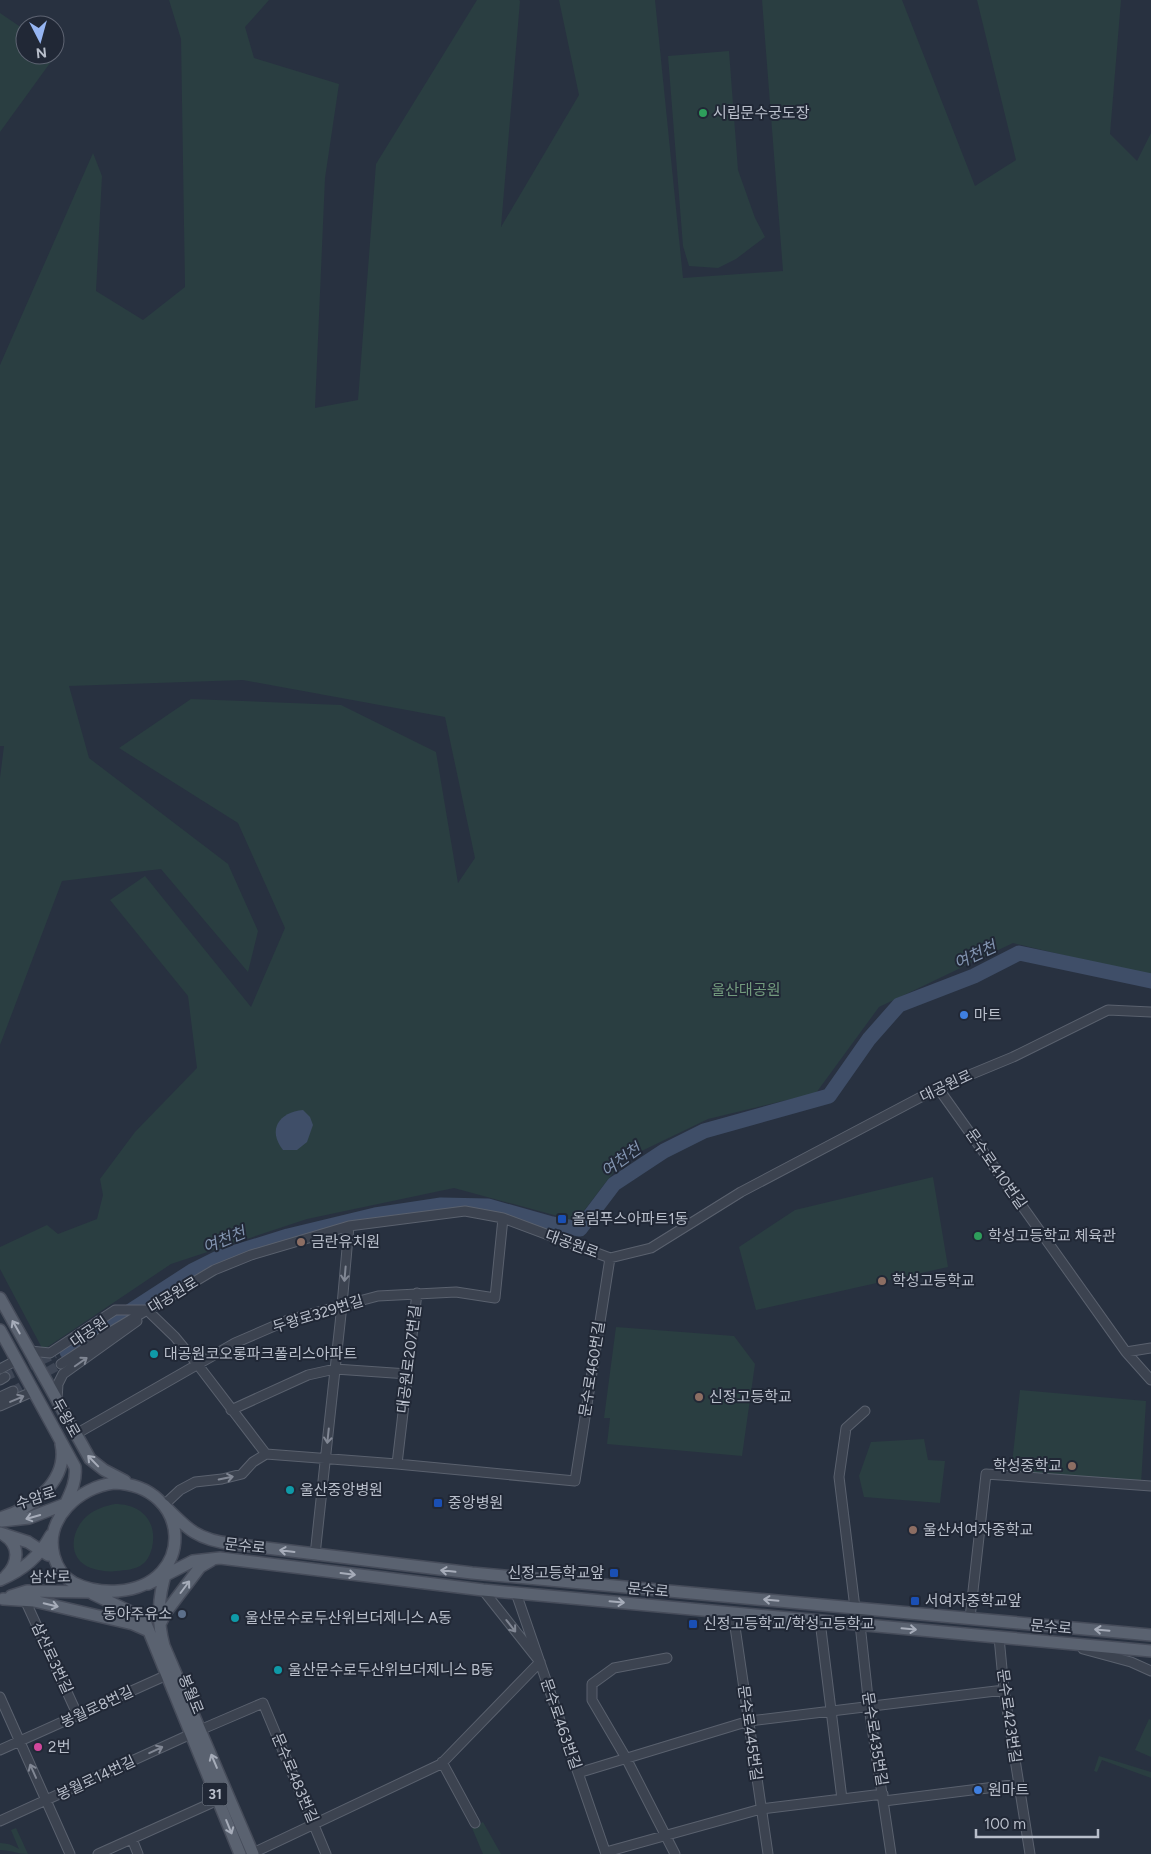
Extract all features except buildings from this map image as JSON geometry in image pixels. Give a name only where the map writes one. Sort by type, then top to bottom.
[{"type":"main road","points":[[0,1298],[90,1459],[114,1477],[153,1494],[164,1505],[172,1520],[174,1546],[166,1570],[148,1584],[130,1590],[101,1592],[72,1582],[63,1575],[55,1562],[42,1550],[16,1537],[0,1532]]},
{"type":"main road","name":"두왕로","points":[[0,1330],[73,1462],[76,1472],[73,1486],[56,1525]]},
{"type":"main road","points":[[0,1519],[31,1502],[55,1481],[62,1465],[60,1438]]},
{"type":"main road","points":[[55,1562],[52,1542],[56,1525],[66,1509],[78,1497],[103,1484],[134,1485]]},
{"type":"main road","name":"수암로","points":[[0,1519],[29,1518],[65,1505],[78,1497]]},
{"type":"main road","name":"문수로","points":[[164,1505],[197,1535],[204,1539],[223,1543],[496,1576],[1151,1635]]},
{"type":"main road","name":"삼산로","points":[[1,1580],[25,1567],[42,1550],[56,1525]]},
{"type":"main road","points":[[0,1532],[11,1540],[16,1549],[14,1567],[1,1580]]},
{"type":"main road","points":[[1,1600],[25,1600],[154,1629],[200,1568],[220,1558]]},
{"type":"main road","name":"문수로","points":[[166,1570],[193,1562],[220,1558],[483,1590],[1151,1651]]},
{"type":"main road","name":"봉월로","points":[[166,1570],[154,1629],[166,1660],[167,1675],[196,1732],[218,1800],[240,1854]]},
{"type":"main road","points":[[496,1576],[505,1580],[516,1593],[527,1584],[550,1580]]},
{"type":"main road","name":"봉월로","points":[[72,1582],[133,1613],[154,1629]]},
{"type":"main road","points":[[586,1599],[572,1597],[567,1590],[571,1585],[588,1584]]},
{"type":"main road","name":"삼산로","points":[[1,1600],[27,1591],[101,1592]]},
{"type":"main road","points":[[788,1618],[802,1617],[809,1612],[805,1606],[790,1602]]},
{"type":"main road","points":[[166,1660],[196,1732],[253,1853]]},
{"type":"street","name":"대공원로","points":[[61,1364],[214,1270],[251,1255],[349,1226],[465,1211],[503,1218],[610,1258],[651,1248],[741,1192],[938,1088],[1014,1057],[1108,1010],[1151,1012]]},
{"type":"street","name":"문수로410번길","points":[[938,1088],[1126,1352],[1151,1380]]},
{"type":"street","name":"대공원로207번길","points":[[397,1464],[417,1293],[456,1292],[495,1298],[503,1218]]},
{"type":"street","points":[[315,1555],[336,1369],[349,1226]]},
{"type":"street","name":"문수로460번길","points":[[397,1464],[575,1481],[610,1258]]},
{"type":"street","name":"두왕로329번길","points":[[76,1434],[235,1343],[288,1320],[378,1296],[417,1293]]},
{"type":"street","points":[[30,1351],[53,1353],[115,1310],[147,1310],[175,1337],[266,1454]]},
{"type":"street","points":[[57,1400],[58,1384],[63,1374],[134,1324],[147,1310]]},
{"type":"street","points":[[1126,1352],[1151,1348]]},
{"type":"street","points":[[53,1353],[55,1365],[63,1374]]},
{"type":"street","points":[[0,1368],[17,1360]]},
{"type":"street","points":[[231,1410],[308,1375],[336,1369],[408,1374]]},
{"type":"street","points":[[0,1396],[12,1391]]},
{"type":"street","points":[[0,1406],[34,1391]]},
{"type":"street","points":[[855,1608],[839,1476],[846,1428],[865,1411]]},
{"type":"street","points":[[164,1505],[180,1490],[195,1482],[222,1479],[242,1474],[253,1462],[266,1454],[397,1464]]},
{"type":"street","points":[[970,1618],[986,1474],[1151,1486]]},
{"type":"street","points":[[253,1853],[442,1762],[540,1662],[483,1590]]},
{"type":"street","name":"문수로463번길","points":[[516,1593],[606,1853]]},
{"type":"street","name":"삼산로3번길","points":[[25,1600],[78,1716]]},
{"type":"street","points":[[860,1624],[864,1614],[875,1610]]},
{"type":"street","name":"문수로445번길","points":[[733,1613],[768,1854]]},
{"type":"street","points":[[820,1621],[842,1799]]},
{"type":"street","name":"문수로435번길","points":[[860,1624],[869,1707],[891,1854]]},
{"type":"street","name":"문수로423번길","points":[[999,1637],[1004,1690],[1030,1854]]},
{"type":"street","points":[[1061,1643],[1110,1656],[1151,1671]]},
{"type":"street","points":[[667,1658],[614,1668],[592,1684],[592,1700],[626,1758],[675,1854]]},
{"type":"street","name":"봉월로8번길","points":[[0,1750],[167,1675]]},
{"type":"street","points":[[578,1774],[749,1721],[1004,1690]]},
{"type":"street","points":[[0,1697],[70,1854]]},
{"type":"street","name":"봉월로14번길","points":[[0,1821],[263,1703]]},
{"type":"street","name":"문수로483번길","points":[[263,1703],[326,1854]]},
{"type":"street","points":[[442,1762],[475,1823]]},
{"type":"street","points":[[606,1853],[761,1809],[842,1799],[883,1798],[1018,1784]]},
{"type":"street","points":[[98,1854],[218,1800]]},
{"type":"street","points":[[132,1839],[138,1854]]},
{"type":"green space","name":"울산대공원","points":[[169,0],[269,0],[245,27],[254,58],[339,84],[325,178],[315,408],[358,400],[376,164],[477,0],[520,1],[501,227],[579,95],[559,0],[655,0],[683,278],[783,271],[762,0],[902,0],[975,186],[1016,160],[977,0],[1121,0],[1110,134],[1137,161],[1151,133],[1151,976],[1013,943],[879,1007],[816,1093],[708,1119],[623,1160],[576,1221],[454,1188],[307,1219],[171,1264],[43,1350],[0,1269],[0,1247],[47,1225],[58,1234],[97,1219],[103,1195],[100,1179],[135,1132],[197,1068],[188,996],[110,900],[145,876],[251,1007],[285,928],[238,823],[119,748],[191,699],[341,705],[436,752],[458,883],[475,858],[445,717],[243,680],[69,686],[89,758],[228,864],[258,931],[248,972],[161,869],[62,881],[0,1045],[0,778],[4,746],[0,746],[0,365],[93,153],[102,176],[96,291],[143,320],[185,287],[181,39]]},
{"type":"green space","points":[[0,13],[15,23],[15,65],[49,65],[0,132]]},
{"type":"green space","name":"시립문수궁도장","points":[[729,51],[738,170],[755,218],[765,237],[736,259],[718,268],[689,266],[683,246],[668,56]]},
{"type":"green space","points":[[933,1177],[948,1267],[756,1310],[739,1247],[795,1210]]},
{"type":"green space","points":[[616,1327],[734,1336],[755,1364],[742,1456],[607,1444],[610,1418],[604,1418]]},
{"type":"green space","points":[[1020,1390],[1146,1401],[1141,1484],[1011,1473]]},
{"type":"green space","points":[[924,1439],[928,1460],[945,1461],[940,1503],[864,1497],[859,1476],[871,1442]]},
{"type":"green space","points":[[115,1504],[133,1507],[146,1516],[152,1530],[152,1548],[146,1560],[137,1567],[101,1571],[83,1564],[78,1558],[75,1552],[74,1537],[81,1522],[87,1516],[100,1508]]},
{"type":"green space","points":[[1149,1719],[1151,1720],[1151,1757],[1135,1750]]},
{"type":"green space","points":[[1099,1756],[1151,1772],[1151,1778],[1102,1760],[1097,1772],[1094,1771]]},
{"type":"green space","points":[[483,1822],[501,1854],[483,1854],[472,1828]]},
{"type":"green space","points":[[16,1828],[28,1854],[0,1850],[0,1843],[5,1843],[19,1849],[11,1830]]},
{"type":"water","points":[[303,1110],[310,1117],[313,1125],[307,1142],[297,1150],[283,1150],[276,1136],[278,1123],[288,1114]]},
{"type":"waterway","name":"여천천","points":[[67,1352],[192,1271],[220,1257],[288,1236],[375,1215],[441,1205],[488,1206],[552,1224],[580,1229],[614,1184],[664,1151],[704,1131],[829,1096],[869,1039],[899,1005],[974,976],[1019,953],[1151,981]]},
{"type":"tunnel","points":[[5,1377],[55,1354]]},
{"type":"tunnel","points":[[13,1391],[61,1364]]},
{"type":"place","name":"시립문수궁도장","points":[[703,113]]},
{"type":"place","name":"마트","points":[[964,1015]]},
{"type":"place","name":"올림푸스아파트1동","points":[[562,1219]]},
{"type":"place","name":"학성고등학교 체육관","points":[[978,1236]]},
{"type":"place","name":"금란유치원","points":[[301,1242]]},
{"type":"place","name":"학성고등학교","points":[[882,1281]]},
{"type":"place","name":"대공원코오롱파크폴리스아파트","points":[[154,1354]]},
{"type":"place","name":"신정고등학교","points":[[699,1397]]},
{"type":"place","name":"학성중학교","points":[[1072,1466]]},
{"type":"place","name":"울산중앙병원","points":[[290,1490]]},
{"type":"place","name":"중앙병원","points":[[438,1503]]},
{"type":"place","name":"울산서여자중학교","points":[[913,1530]]},
{"type":"place","name":"신정고등학교앞","points":[[614,1573]]},
{"type":"place","name":"서여자중학교앞","points":[[915,1601]]},
{"type":"place","name":"동아주유소","points":[[182,1614]]},
{"type":"place","name":"울산문수로두산위브더제니스 A동","points":[[235,1618]]},
{"type":"place","name":"신정고등학교/학성고등학교","points":[[693,1624]]},
{"type":"place","name":"울산문수로두산위브더제니스 B동","points":[[278,1670]]},
{"type":"place","name":"2번","points":[[38,1747]]},
{"type":"place","name":"원마트","points":[[978,1790]]}]
